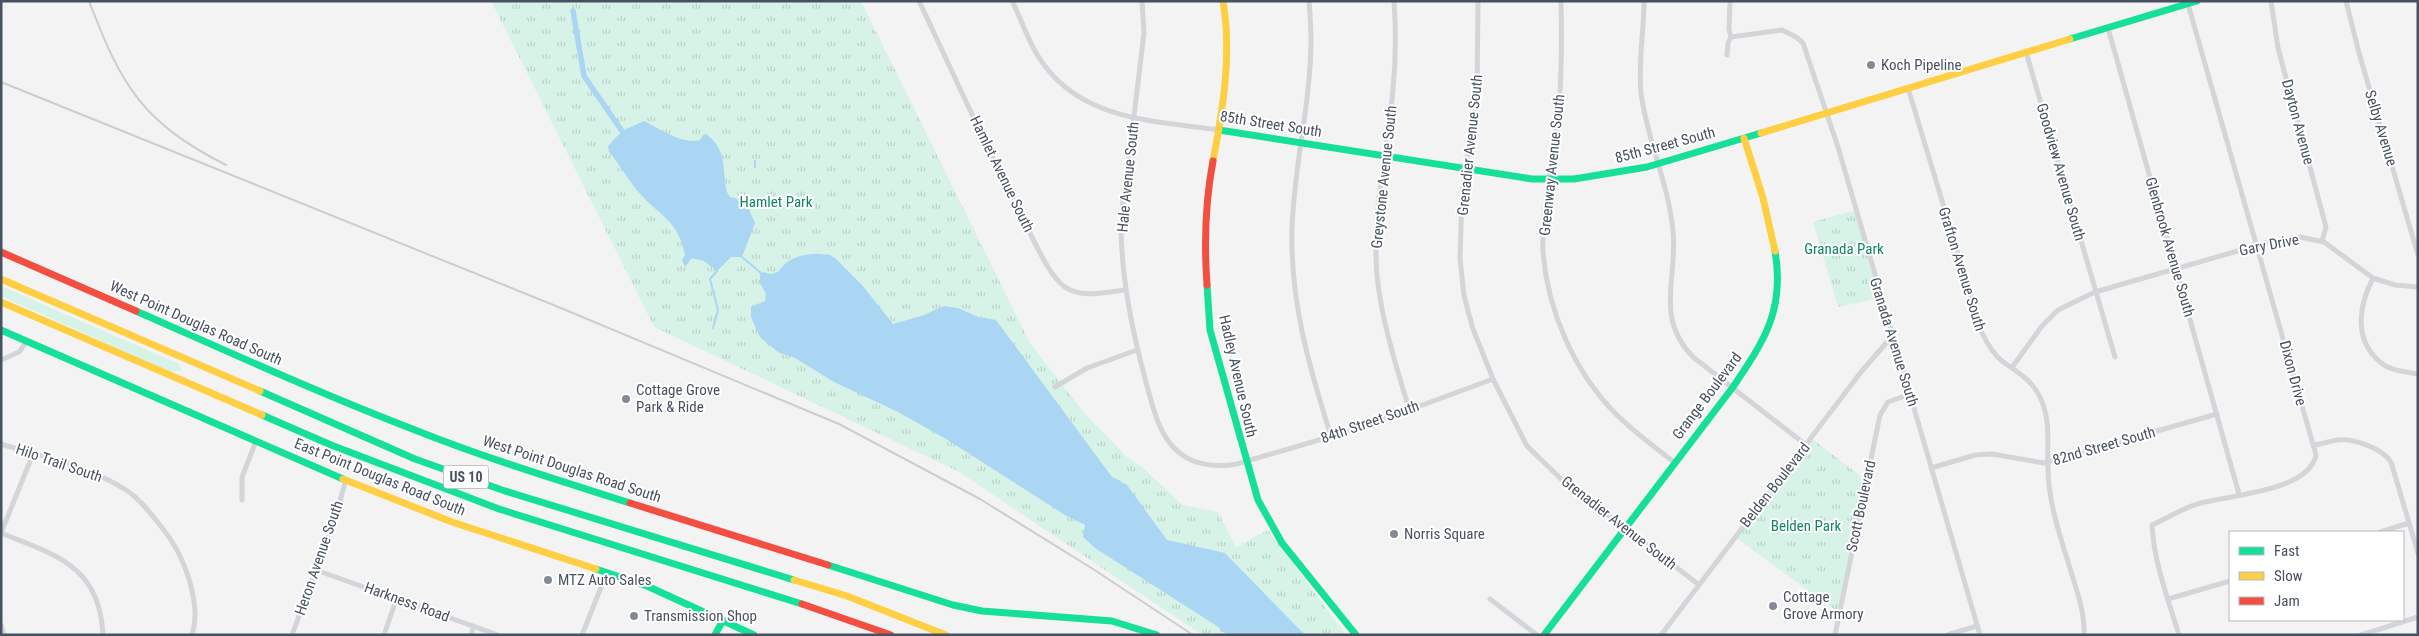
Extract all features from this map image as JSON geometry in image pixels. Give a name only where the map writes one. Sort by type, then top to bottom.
[{"type":"main road","name":"Hadley Avenue South","points":[[1223,1],[1228,30],[1219,130],[1208,189],[1204,249],[1210,330],[1245,461],[1258,500],[1278,537],[1356,635]]},
{"type":"main road","name":"85th Street South","points":[[1219,130],[1465,170],[1532,179],[1574,179],[1609,174],[1656,163],[1744,138],[2197,1]]},
{"type":"main road","name":"Grange Boulevard","points":[[1544,635],[1758,352],[1777,303],[1780,289],[1778,260],[1744,138]]},
{"type":"main road","name":"West Point Douglas Road South","points":[[1,252],[328,396],[487,458],[953,605],[982,611],[1112,621],[1158,635]]},
{"type":"main road","name":"US 10","points":[[1,279],[415,459],[502,490],[847,596],[946,635]]},
{"type":"main road","name":"US 10","points":[[1,302],[331,445],[499,509],[764,591],[891,635]]},
{"type":"main road","name":"East Point Douglas Road South","points":[[1,330],[346,480],[452,522],[647,586],[754,635]]},
{"type":"main road","points":[[715,635],[723,620]]},
{"type":"street","name":"Hamlet Avenue South","points":[[918,1],[997,168],[1043,258],[1060,283],[1067,289],[1086,294],[1125,290]]},
{"type":"street","name":"85th Street South","points":[[1012,1],[1031,43],[1045,66],[1075,96],[1091,104],[1134,117],[1219,130]]},
{"type":"street","name":"Hale Avenue South","points":[[1142,1],[1144,33],[1121,228],[1125,290],[1137,350],[1162,432],[1174,449],[1187,458],[1216,466],[1245,461]]},
{"type":"street","points":[[1309,1],[1311,39],[1292,228],[1295,303],[1308,365],[1331,436]]},
{"type":"street","name":"Greystone Avenue South","points":[[1394,1],[1396,53],[1377,223],[1376,256],[1385,320],[1409,409]]},
{"type":"street","name":"Grenadier Avenue South","points":[[1478,1],[1477,93],[1462,194],[1460,258],[1464,296],[1473,329],[1493,379],[1528,446],[1562,479],[1698,584]]},
{"type":"street","name":"Greenway Avenue South","points":[[1561,1],[1561,91],[1543,250],[1551,297],[1571,351],[1599,395],[1616,414],[1674,462]]},
{"type":"street","points":[[1644,1],[1641,91],[1673,231],[1672,271],[1669,294],[1670,310],[1675,332],[1685,349],[1693,357],[1806,445]]},
{"type":"street","points":[[1727,55],[1728,43],[1731,37],[1729,29],[1730,1]]},
{"type":"street","name":"Dayton Avenue","points":[[2271,1],[2278,48],[2326,228],[2322,242]]},
{"type":"street","name":"Selby Avenue","points":[[2346,1],[2359,54],[2418,254]]},
{"type":"street","name":"Dixon Drive","points":[[2179,635],[2153,541],[2152,525],[2198,503],[2239,494],[2254,494],[2300,478],[2314,463],[2316,455],[2188,4]]},
{"type":"street","name":"Glenbrook Avenue South","points":[[2108,28],[2239,494]]},
{"type":"street","name":"Granada Avenue South","points":[[1731,37],[1782,30],[1803,43],[1838,147],[1980,635]]},
{"type":"street","name":"Goodview Avenue South","points":[[2026,52],[2115,357]]},
{"type":"street","name":"Grafton Avenue South","points":[[1908,88],[1977,321],[1990,348],[2001,360],[2013,366],[2040,397],[2047,422],[2048,462],[2052,501],[2080,602],[2084,635]]},
{"type":"street","name":"Gary Drive","points":[[2013,366],[2042,326],[2058,310],[2095,292],[2199,261],[2300,237],[2322,242],[2341,253],[2373,278],[2395,284],[2418,287]]},
{"type":"street","points":[[2373,278],[2363,297],[2360,316],[2365,340],[2374,356],[2384,365],[2418,374]]},
{"type":"street","name":"Belden Boulevard","points":[[1661,635],[1861,372],[1887,342],[1893,338]]},
{"type":"street","points":[[1,360],[19,352],[27,341]]},
{"type":"street","points":[[1055,387],[1087,368],[1137,350]]},
{"type":"street","name":"84th Street South","points":[[1245,461],[1331,436],[1493,379]]},
{"type":"street","name":"Scott Boulevard","points":[[1835,635],[1880,415],[1888,402],[1910,394]]},
{"type":"street","name":"82nd Street South","points":[[1931,468],[1975,455],[1992,454],[2037,462],[2048,462],[2217,414]]},
{"type":"street","points":[[2314,445],[2340,439],[2369,446],[2385,453],[2392,462],[2418,553]]},
{"type":"street","points":[[242,500],[242,477],[256,441]]},
{"type":"street","name":"Hilo Trail South","points":[[1,444],[98,474],[127,490],[145,506],[170,538],[184,562],[195,601],[192,635]]},
{"type":"street","points":[[33,454],[1,533],[63,560],[81,573],[98,600],[103,635]]},
{"type":"street","name":"Heron Avenue South","points":[[292,635],[346,480]]},
{"type":"street","points":[[2383,531],[2409,523]]},
{"type":"street","name":"Harkness Road","points":[[316,570],[498,635]]},
{"type":"street","points":[[582,635],[608,572]]},
{"type":"street","points":[[2168,599],[2229,581]]},
{"type":"street","points":[[1490,599],[1537,635]]},
{"type":"street","points":[[384,635],[396,600]]},
{"type":"street","points":[[2361,635],[2418,618]]},
{"type":"street","points":[[1,624],[4,635]]},
{"type":"street","points":[[471,635],[474,626]]},
{"type":"street","points":[[1947,635],[1977,626]]},
{"type":"green space","name":"Hamlet Park","points":[[491,1],[861,1],[1030,343],[1085,414],[1127,457],[1142,467],[1183,505],[1218,512],[1236,547],[1268,530],[1346,635],[1202,635],[959,472],[654,327]]},
{"type":"green space","name":"Granada Park","points":[[1856,210],[1881,298],[1838,307],[1813,222]]},
{"type":"green space","points":[[1,286],[179,364],[182,371],[169,371],[1,296]]},
{"type":"green space","name":"Belden Park","points":[[1811,438],[1867,481],[1839,613],[1735,537]]},
{"type":"water","points":[[644,121],[686,140],[700,140],[706,134],[713,140],[718,147],[723,161],[727,192],[730,197],[735,198],[748,207],[755,223],[742,257],[731,257],[717,271],[704,261],[692,258],[685,267],[682,260],[685,255],[682,244],[674,227],[637,191],[609,152],[608,146],[622,131]]},
{"type":"water","points":[[819,254],[830,255],[836,259],[862,285],[893,324],[924,315],[944,306],[958,308],[978,317],[996,320],[1112,477],[1127,485],[1167,540],[1225,553],[1305,635],[1230,635],[1220,631],[1220,628],[1095,548],[1083,537],[1085,525],[1065,515],[946,439],[898,412],[834,382],[795,358],[778,352],[760,337],[751,317],[751,307],[765,301],[766,294],[760,283],[760,274],[764,272],[770,274],[778,272],[796,257]]},
{"type":"waterway","points":[[573,11],[584,76],[622,131]]},
{"type":"waterway","points":[[755,161],[755,167]]},
{"type":"waterway","points":[[742,257],[761,273]]},
{"type":"waterway","points":[[713,328],[718,310],[710,279],[717,271]]},
{"type":"railway","points":[[89,1],[113,57],[138,99],[154,117],[174,133],[197,149],[226,165]]},
{"type":"railway","points":[[1,82],[556,306],[839,424],[980,499],[1093,569],[1193,635]]},
{"type":"traffic: fast","points":[[2070,39],[2197,1]]},
{"type":"traffic: fast","points":[[1219,130],[1532,179],[1574,179],[1647,167],[1761,133]]},
{"type":"traffic: fast","points":[[1544,635],[1733,387],[1754,354],[1763,339],[1775,307],[1777,290],[1775,251]]},
{"type":"traffic: fast","points":[[1207,285],[1210,330],[1258,500],[1282,543],[1356,635]]},
{"type":"traffic: fast","points":[[136,311],[310,387],[415,430],[495,459],[630,503]]},
{"type":"traffic: fast","points":[[1,330],[343,479]]},
{"type":"traffic: fast","points":[[260,391],[415,459],[502,490],[794,580]]},
{"type":"traffic: fast","points":[[262,415],[331,445],[499,509],[802,604]]},
{"type":"traffic: fast","points":[[828,565],[953,605],[982,611],[1112,621],[1157,635]]},
{"type":"traffic: fast","points":[[596,569],[647,586],[754,635]]},
{"type":"traffic: fast","points":[[715,635],[723,620]]},
{"type":"traffic: slow","points":[[1213,161],[1225,81],[1227,41],[1223,1]]},
{"type":"traffic: slow","points":[[1761,133],[2070,39]]},
{"type":"traffic: slow","points":[[1744,138],[1763,198],[1775,251]]},
{"type":"traffic: slow","points":[[1,279],[260,391]]},
{"type":"traffic: slow","points":[[1,302],[262,415]]},
{"type":"traffic: slow","points":[[343,479],[452,522],[596,569]]},
{"type":"traffic: slow","points":[[794,580],[847,596],[946,635]]},
{"type":"traffic: jam","points":[[1207,285],[1206,223],[1213,161]]},
{"type":"traffic: jam","points":[[1,252],[136,311]]},
{"type":"traffic: jam","points":[[630,503],[828,565]]},
{"type":"traffic: jam","points":[[802,604],[891,635]]},
{"type":"place","name":"Koch Pipeline","points":[[1871,65]]},
{"type":"place","name":"Cottage Grove Park & Ride","points":[[626,399]]},
{"type":"place","name":"Norris Square","points":[[1394,534]]},
{"type":"place","name":"MTZ Auto Sales","points":[[548,580]]},
{"type":"place","name":"Cottage Grove Armory","points":[[1773,606]]},
{"type":"place","name":"Transmission Shop","points":[[634,616]]}]
